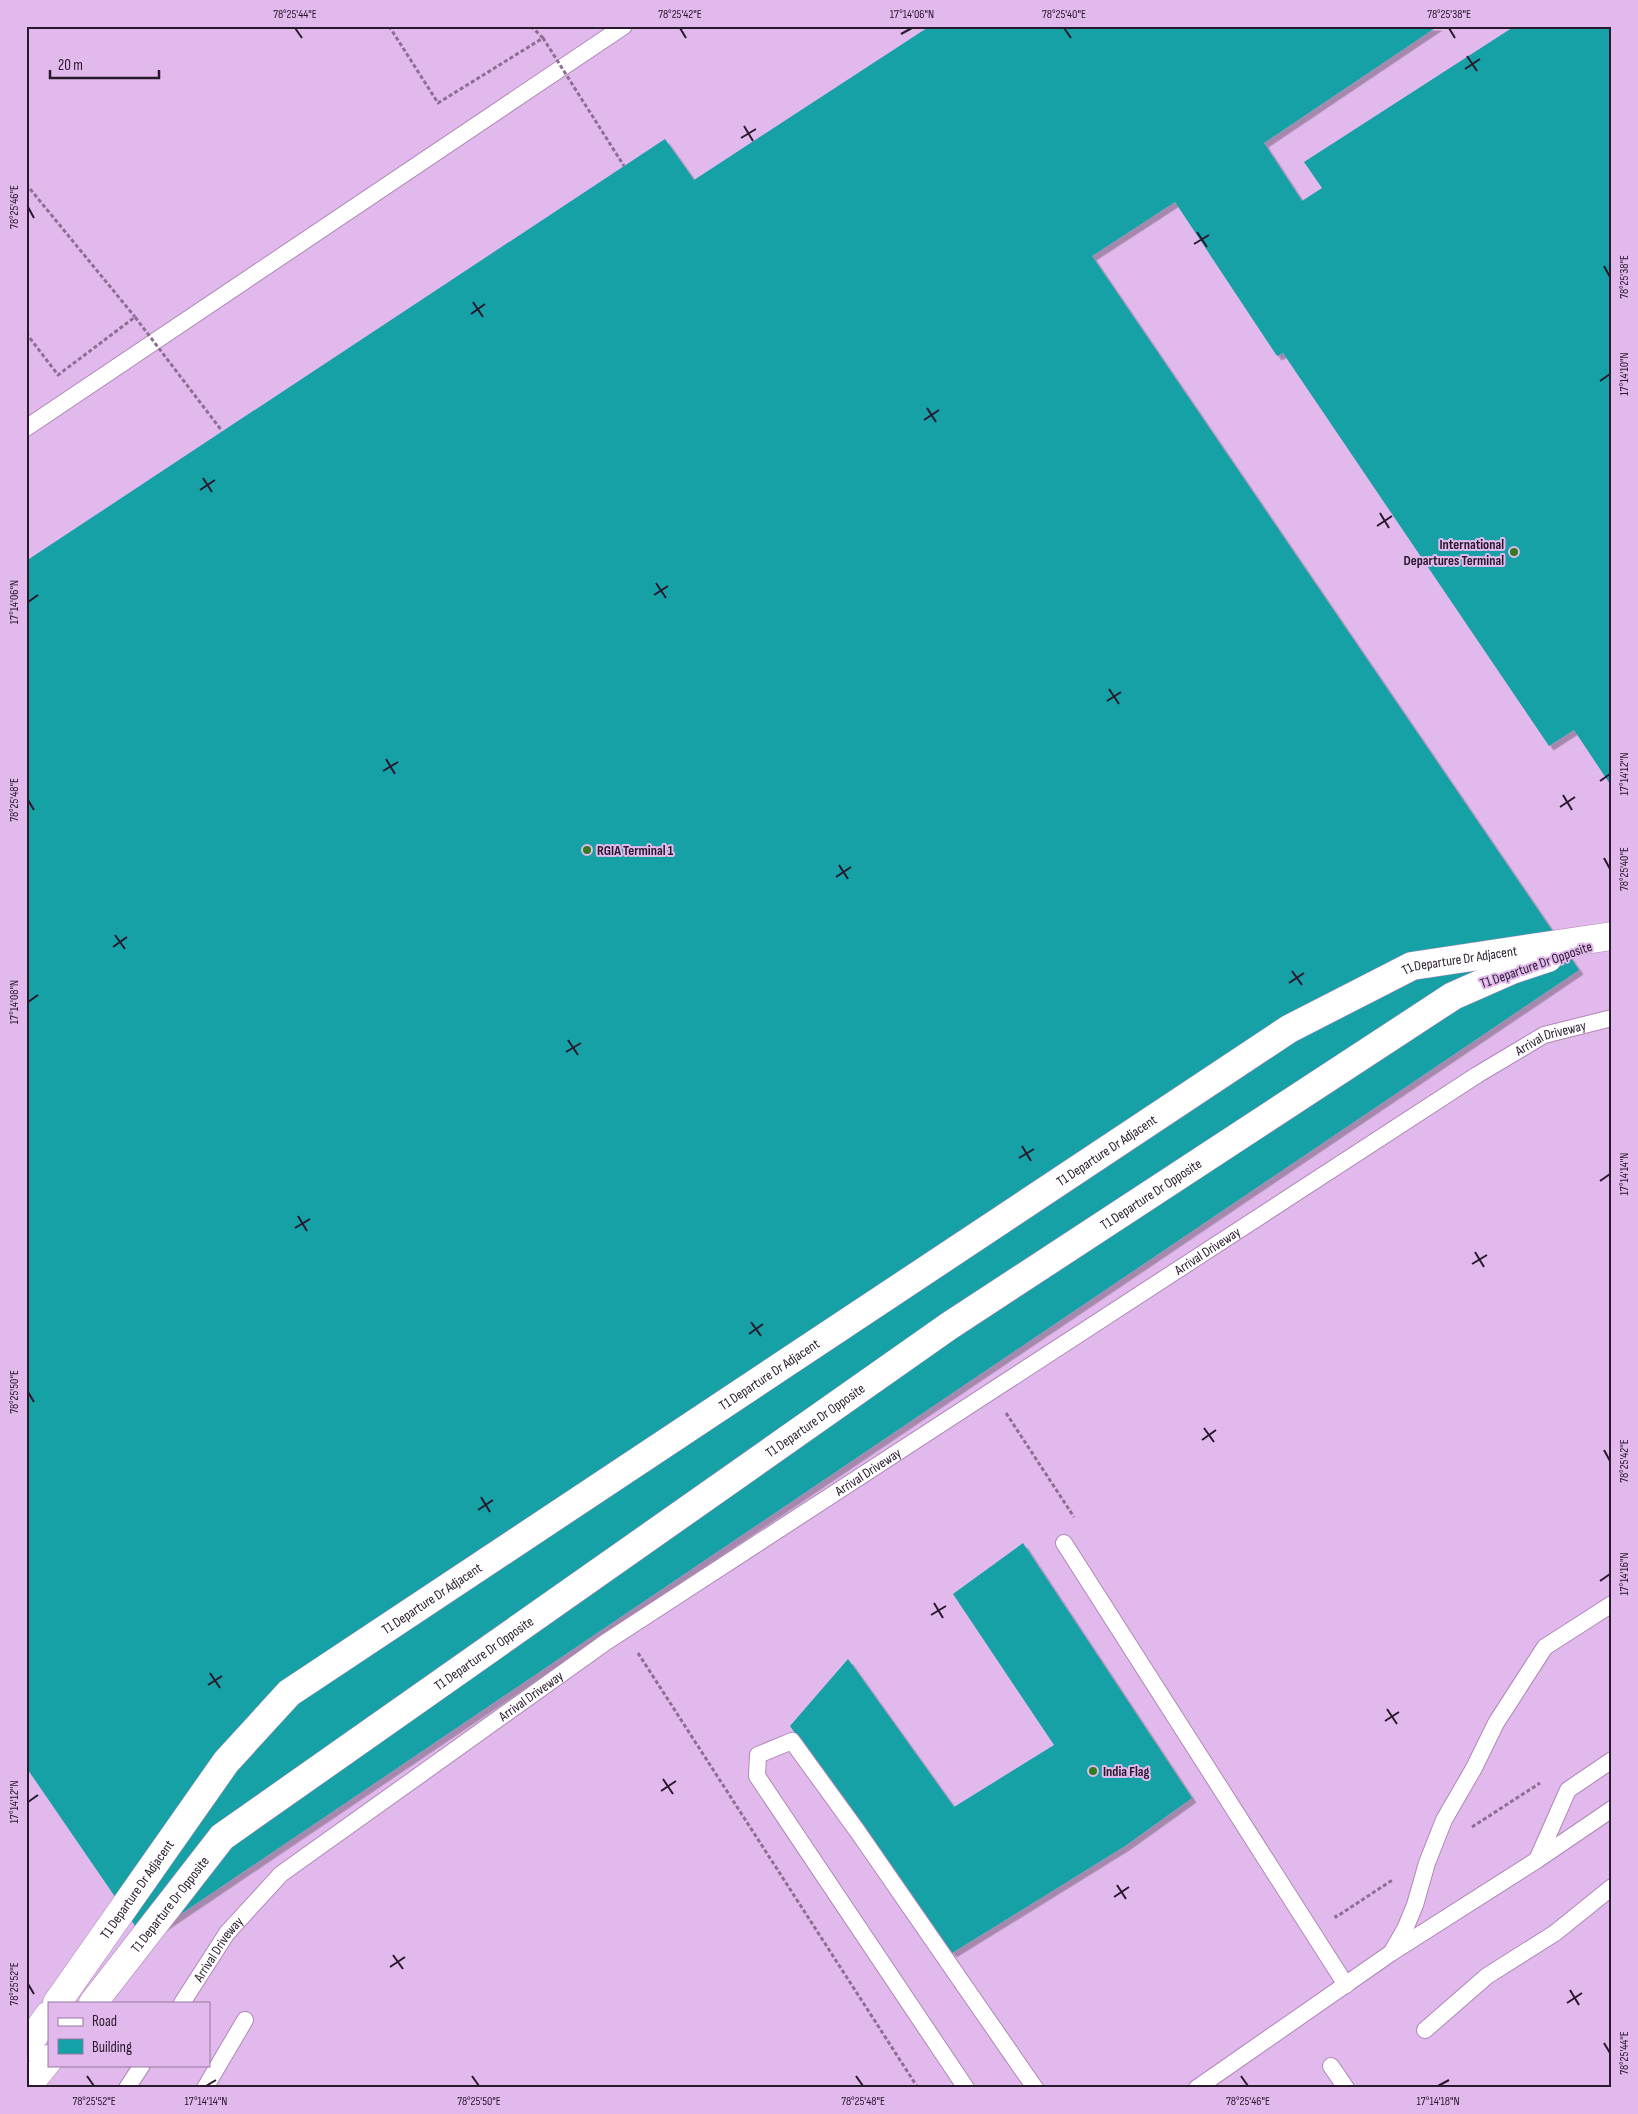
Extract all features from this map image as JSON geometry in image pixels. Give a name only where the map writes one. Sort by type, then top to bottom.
[{"type":"street","name":"T1 Departure Dr Adjacent","points":[[58,2002],[226,1762],[289,1693],[1289,1029],[1412,966],[1612,936]]},
{"type":"street","name":"T1 Departure Dr Opposite","points":[[94,2002],[222,1837],[950,1326],[1454,996],[1512,970],[1571,950],[1612,940]]},
{"type":"street","points":[[26,2047],[48,2015]]},
{"type":"street","points":[[26,2088],[48,2060]]},
{"type":"lane","points":[[26,428],[624,26]]},
{"type":"lane","name":"Arrival Driveway","points":[[183,2002],[227,1933],[281,1874],[624,1630],[1485,1070],[1544,1035],[1612,1018]]},
{"type":"lane","points":[[1064,1543],[1346,1985]]},
{"type":"lane","points":[[1391,1953],[1405,1929],[1415,1905],[1430,1855],[1444,1820],[1474,1768],[1496,1723],[1545,1647],[1612,1604]]},
{"type":"lane","points":[[966,2088],[757,1776],[758,1755],[792,1740],[1035,2088]]},
{"type":"lane","points":[[1537,1860],[1568,1790],[1612,1760]]},
{"type":"lane","points":[[1197,2088],[1391,1953],[1537,1860],[1612,1809]]},
{"type":"lane","points":[[1426,2030],[1487,1976],[1555,1933],[1612,1888]]},
{"type":"lane","points":[[205,2088],[245,2020]]},
{"type":"lane","points":[[127,2088],[141,2066]]},
{"type":"lane","points":[[1331,2066],[1346,2088]]},
{"type":"path","points":[[389,26],[438,104],[543,38]]},
{"type":"path","points":[[531,26],[543,38],[624,166]]},
{"type":"path","points":[[26,184],[135,317],[222,431]]},
{"type":"path","points":[[26,333],[58,375],[135,317]]},
{"type":"path","points":[[991,1391],[1078,1524]]},
{"type":"path","points":[[624,1630],[918,2088]]},
{"type":"path","points":[[1471,1828],[1546,1779]]},
{"type":"path","points":[[1331,1908],[1336,1917],[1430,1855]]},
{"type":"building","name":"RGIA Terminal 1","points":[[930,26],[1438,26],[1264,143],[1302,201],[1322,188],[1304,162],[1515,26],[1612,26],[1612,787],[1574,730],[1549,746],[1283,353],[1277,356],[1175,202],[1092,256],[1579,970],[144,1939],[26,1767],[26,561],[665,139],[694,180]]},
{"type":"building","name":"India Flag","points":[[1023,1543],[1192,1798],[1125,1846],[952,1953],[790,1726],[848,1659],[954,1807],[1054,1745],[953,1594]]},
{"type":"place","name":"International Departures Terminal","points":[[1514,552]]},
{"type":"place","name":"RGIA Terminal 1","points":[[587,850]]},
{"type":"place","name":"India Flag","points":[[1093,1771]]}]
